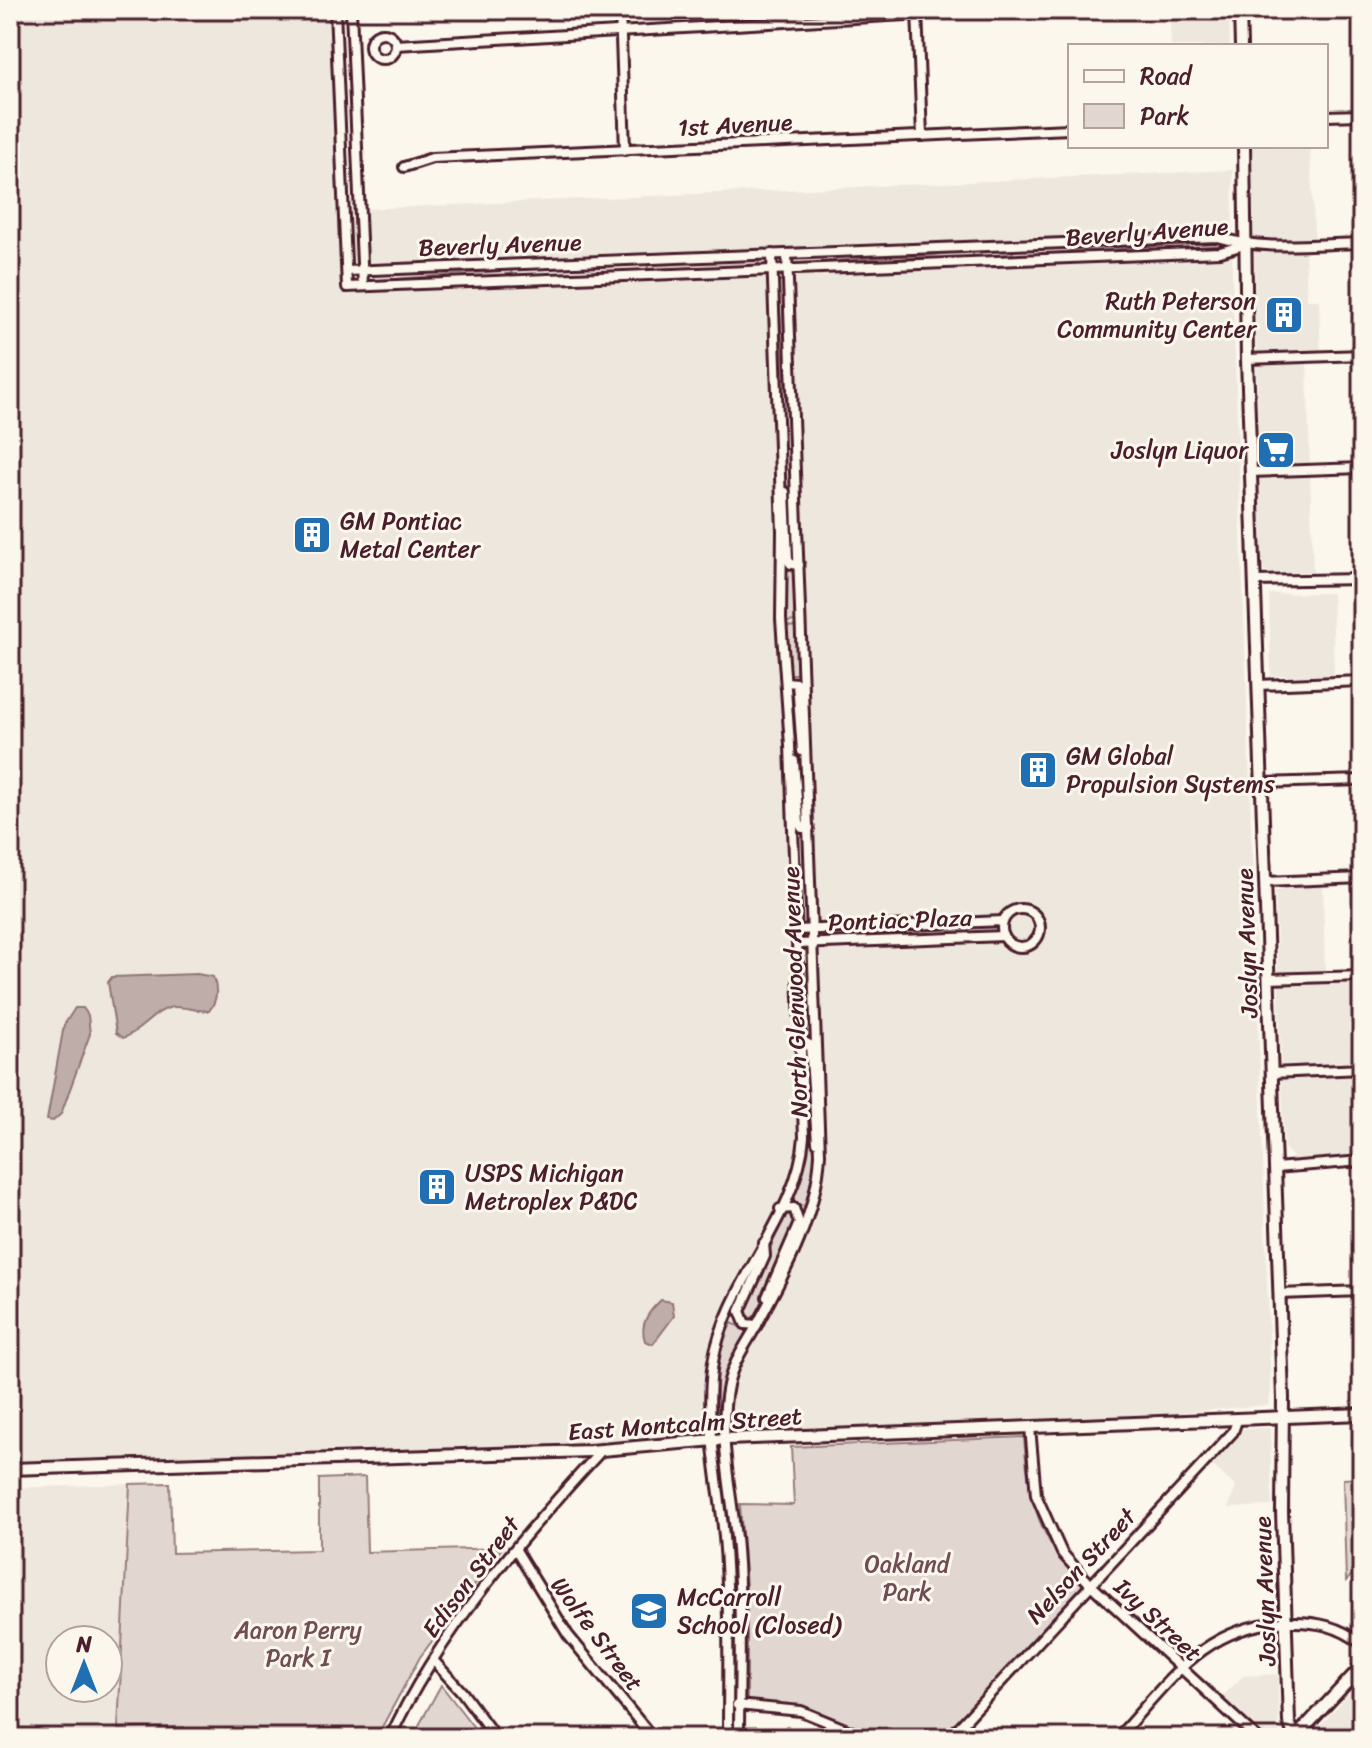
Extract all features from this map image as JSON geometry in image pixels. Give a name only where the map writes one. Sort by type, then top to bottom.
[{"type":"main road","points":[[1240,10],[1241,44]]},
{"type":"main road","name":"Joslyn Avenue","points":[[1244,148],[1250,472],[1279,1294],[1289,1722],[1295,1738]]},
{"type":"main road","name":"East Montcalm Street","points":[[10,1469],[601,1451],[726,1439],[1362,1414]]},
{"type":"main road","points":[[1295,1738],[1362,1666]]},
{"type":"street","points":[[335,10],[347,271]]},
{"type":"street","points":[[351,10],[363,286]]},
{"type":"street","points":[[620,10],[625,150]]},
{"type":"street","points":[[396,45],[990,10]]},
{"type":"street","points":[[917,12],[922,136]]},
{"type":"street","points":[[1328,116],[1362,115]]},
{"type":"street","name":"1st Avenue","points":[[404,167],[432,158],[1068,129]]},
{"type":"street","name":"Beverly Avenue","points":[[1217,237],[1244,245],[1220,252],[347,287],[347,271],[362,270],[1217,237]]},
{"type":"street","points":[[1244,245],[1362,243]]},
{"type":"street","name":"North Glenwood Avenue","points":[[728,1738],[727,1575],[713,1440],[711,1386],[715,1352],[797,1172],[803,1147],[790,745],[780,608],[780,476],[772,254]]},
{"type":"street","name":"North Glenwood Avenue","points":[[739,1738],[739,1585],[726,1439],[731,1374],[811,1210],[820,1154],[787,254]]},
{"type":"street","points":[[1247,359],[1362,355]]},
{"type":"street","points":[[1250,472],[1362,468]]},
{"type":"street","name":"North Glenwood Avenue","points":[[780,476],[788,503],[788,560],[791,564],[799,565]]},
{"type":"street","points":[[1254,581],[1362,579]]},
{"type":"street","points":[[1258,685],[1362,681]]},
{"type":"street","name":"North Glenwood Avenue","points":[[786,682],[797,683],[799,739],[807,767]]},
{"type":"street","name":"North Glenwood Avenue","points":[[790,745],[797,772],[799,823],[802,828],[809,828]]},
{"type":"street","points":[[1261,783],[1362,780]]},
{"type":"street","points":[[1265,882],[1362,878]]},
{"type":"street","points":[[1025,909],[1034,914],[1040,927],[1037,937],[1025,946],[1015,945],[1004,936],[1003,921],[1010,913],[1025,909]]},
{"type":"street","name":"Pontiac Plaza","points":[[797,930],[1003,921]]},
{"type":"street","name":"Pontiac Plaza","points":[[798,944],[1004,936]]},
{"type":"street","points":[[1268,979],[1362,976]]},
{"type":"street","name":"North Glenwood Avenue","points":[[801,1040],[810,1045],[814,1128],[820,1154]]},
{"type":"street","points":[[1272,1073],[1362,1069]]},
{"type":"street","points":[[1275,1168],[1362,1161]]},
{"type":"street","name":"North Glenwood Avenue","points":[[763,1313],[770,1286],[799,1223],[794,1208],[780,1209]]},
{"type":"street","name":"North Glenwood Avenue","points":[[757,1325],[745,1324],[740,1311],[765,1256],[764,1242]]},
{"type":"street","points":[[1279,1294],[1362,1291]]},
{"type":"street","name":"Nelson Street","points":[[949,1738],[1233,1432],[1238,1418]]},
{"type":"street","name":"Ivy Street","points":[[1030,1427],[1032,1473],[1041,1513],[1062,1553],[1091,1585],[1257,1738]]},
{"type":"street","name":"Edison Street","points":[[390,1738],[433,1660],[516,1550],[601,1451]]},
{"type":"street","name":"Wolfe Street","points":[[516,1550],[544,1600],[575,1645],[653,1738]]},
{"type":"street","points":[[1117,1738],[1181,1669],[1203,1648],[1226,1633],[1253,1625],[1286,1622],[1328,1625],[1362,1644]]},
{"type":"street","points":[[433,1660],[455,1683],[496,1738]]},
{"type":"street","points":[[728,1705],[801,1711],[867,1738]]},
{"type":"shaded area","points":[[10,10],[330,10],[339,210],[1233,170],[1232,271],[1271,1392],[1268,1405],[1152,1415],[671,1433],[587,1444],[10,1461]]},
{"type":"shaded area","points":[[1169,10],[1229,10],[1230,44],[1171,44]]},
{"type":"shaded area","points":[[1252,148],[1310,148],[1315,248],[1305,249],[1307,300],[1319,300],[1321,361],[1307,363],[1313,572],[1270,573],[1261,568]]},
{"type":"shaded area","points":[[1332,593],[1334,675],[1271,676],[1269,594]]},
{"type":"shaded area","points":[[1323,885],[1325,972],[1359,972],[1361,1023],[1349,1024],[1356,1157],[1296,1161],[1284,1147],[1275,892],[1284,887]]},
{"type":"shaded area","points":[[197,974],[213,977],[215,981],[215,999],[209,1011],[168,1008],[130,1035],[123,1038],[116,1033],[108,982],[112,977]]},
{"type":"shaded area","points":[[75,1008],[83,1008],[88,1015],[90,1034],[61,1114],[53,1121],[47,1120],[64,1025]]},
{"type":"shaded area","points":[[661,1300],[672,1302],[674,1316],[653,1344],[645,1341],[644,1323]]},
{"type":"shaded area","points":[[1270,1428],[1272,1506],[1228,1508],[1236,1487],[1210,1463],[1241,1429]]},
{"type":"shaded area","points":[[130,1484],[123,1624],[44,1624],[44,1704],[119,1704],[118,1729],[185,1727],[184,1738],[10,1738],[10,1488]]},
{"type":"shaded area","points":[[1278,1674],[1279,1733],[1275,1738],[1262,1738],[1220,1699],[1243,1676]]},
{"type":"shaded area","points":[[1362,1680],[1362,1738],[1309,1738],[1316,1730]]},
{"type":"green space","points":[[1218,242],[1049,254],[1109,246]]},
{"type":"green space","points":[[1012,250],[1013,254],[973,257],[973,251]]},
{"type":"green space","points":[[959,252],[889,260],[802,263]]},
{"type":"green space","points":[[756,260],[759,263],[756,266],[647,269],[649,264]]},
{"type":"green space","points":[[512,270],[511,275],[383,280]]},
{"type":"green space","points":[[781,280],[784,283],[787,414],[778,283]]},
{"type":"green space","points":[[787,570],[795,572],[797,621],[786,622]]},
{"type":"green space","points":[[786,626],[797,627],[796,674],[790,674]]},
{"type":"green space","points":[[792,688],[795,688],[803,823]]},
{"type":"green space","points":[[803,960],[811,1033],[806,1031]]},
{"type":"green space","points":[[806,1047],[815,1165],[805,1207],[790,1200],[807,1143]]},
{"type":"green space","points":[[786,1213],[793,1216],[794,1230],[757,1315],[749,1319],[745,1304]]},
{"type":"green space","points":[[732,1323],[748,1331],[726,1374],[720,1419],[718,1370],[723,1344]]},
{"type":"green space","name":"Oakland Park","points":[[1024,1437],[1029,1482],[1041,1525],[1056,1552],[1083,1587],[943,1738],[875,1738],[812,1710],[747,1701],[747,1602],[740,1504],[794,1505],[791,1447]]},
{"type":"green space","name":"Aaron Perry Park I","points":[[365,1477],[367,1552],[502,1548],[420,1657],[376,1738],[184,1738],[184,1727],[118,1729],[119,1704],[124,1704],[123,1624],[130,1484],[170,1483],[172,1553],[319,1550],[319,1479]]},
{"type":"green space","points":[[1362,1478],[1362,1565],[1346,1581],[1343,1479]]},
{"type":"green space","points":[[441,1685],[482,1738],[412,1738]]},
{"type":"place","name":"Ruth Peterson Community Center","points":[[1284,315]]},
{"type":"place","name":"Joslyn Liquor","points":[[1276,450]]},
{"type":"place","name":"GM Pontiac Metal Center","points":[[312,535]]},
{"type":"place","name":"GM Global Propulsion Systems","points":[[1038,770]]},
{"type":"place","name":"USPS Michigan Metroplex P&DC","points":[[437,1187]]},
{"type":"place","name":"McCarroll School (Closed)","points":[[649,1611]]}]
